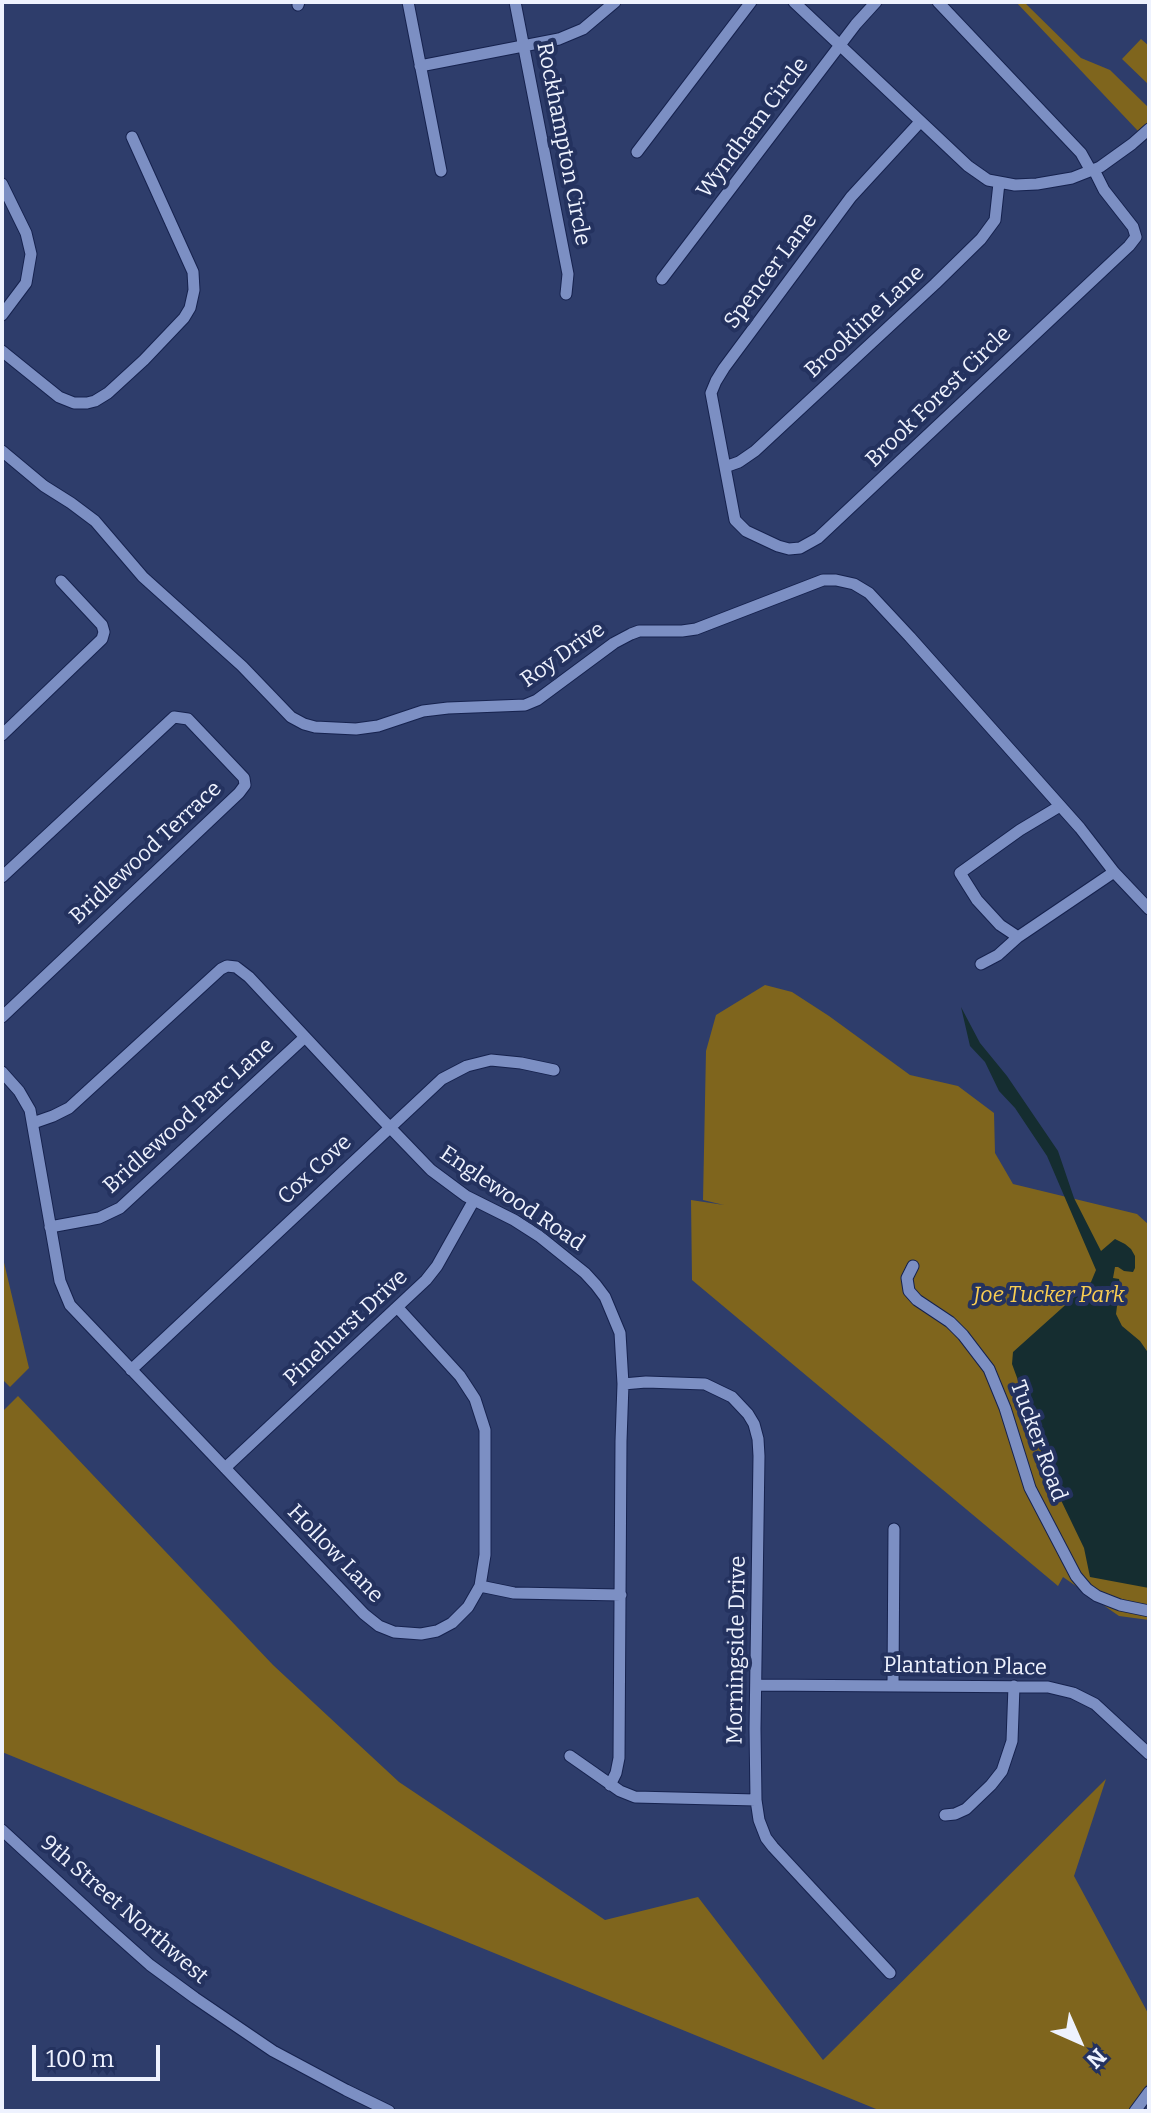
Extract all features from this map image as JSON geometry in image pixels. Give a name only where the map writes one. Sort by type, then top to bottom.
[{"type":"street","points":[[408,2],[441,171]]},
{"type":"street","name":"Rockhampton Circle","points":[[515,2],[568,274],[566,294]]},
{"type":"street","points":[[420,66],[574,34],[591,24],[615,2]]},
{"type":"street","points":[[637,152],[751,2]]},
{"type":"street","points":[[794,2],[920,122],[976,173],[988,180],[1015,185],[1072,178],[1093,170],[1120,153],[1149,129]]},
{"type":"street","name":"Wyndham Circle","points":[[662,279],[876,2]]},
{"type":"street","points":[[938,2],[1081,153],[1093,170]]},
{"type":"street","name":"Spencer Lane","points":[[725,467],[712,403],[711,393],[716,381],[851,197],[920,122]]},
{"type":"street","points":[[2,351],[59,397],[74,403],[87,403],[108,393],[184,318],[194,290],[193,272],[132,137]]},
{"type":"street","name":"Brook Forest Circle","points":[[725,467],[734,516],[746,531],[789,549],[806,546],[818,538],[1134,241],[1136,235],[1133,227],[1113,203],[1093,170]]},
{"type":"street","name":"Brookline Lane","points":[[725,467],[755,451],[981,239],[995,220],[999,183]]},
{"type":"street","points":[[2,184],[26,233],[31,254],[26,283],[2,315]]},
{"type":"street","name":"Roy Drive","points":[[2,451],[44,486],[95,521],[143,577],[242,666],[291,717],[304,724],[356,729],[378,726],[425,711],[525,705],[537,700],[625,637],[639,631],[696,629],[823,580],[854,584],[869,593],[1149,909]]},
{"type":"street","points":[[2,735],[102,639],[102,625],[61,581]]},
{"type":"street","name":"Bridlewood Terrace","points":[[2,877],[174,717],[188,719],[244,778],[245,785],[239,793],[2,1017]]},
{"type":"street","points":[[1018,937],[987,911],[969,890],[960,873],[1060,806]]},
{"type":"street","points":[[981,964],[1114,872]]},
{"type":"street","name":"Englewood Road","points":[[33,1123],[63,1112],[212,976],[227,966],[236,967],[431,1170],[474,1200],[532,1231],[596,1285],[605,1297],[620,1333],[623,1384],[619,1758],[610,1785]]},
{"type":"street","name":"Bridlewood Parc Lane","points":[[50,1227],[99,1218],[120,1208],[305,1037]]},
{"type":"street","name":"Cox Cove","points":[[131,1370],[442,1079],[480,1062],[505,1060],[554,1070]]},
{"type":"street","name":"Hollow Lane","points":[[2,1072],[27,1103],[33,1123],[60,1281],[66,1300],[364,1614],[394,1632],[431,1633],[445,1628],[468,1607],[480,1586],[485,1555],[485,1430],[475,1399],[460,1376],[398,1308]]},
{"type":"street","name":"Pinehurst Drive","points":[[225,1468],[426,1280],[474,1200]]},
{"type":"street","name":"Tucker Road","points":[[913,1266],[907,1278],[909,1291],[950,1322],[989,1369],[1001,1394],[1030,1488],[1080,1582],[1097,1596],[1129,1608],[1149,1611]]},
{"type":"street","name":"Morningside Drive","points":[[623,1384],[705,1384],[732,1397],[754,1424],[759,1456],[756,1800],[759,1820],[773,1847],[890,1973]]},
{"type":"street","points":[[893,1685],[894,1529]]},
{"type":"street","points":[[480,1586],[514,1593],[621,1595]]},
{"type":"street","name":"Plantation Place","points":[[757,1685],[1048,1687],[1084,1698],[1106,1712],[1149,1754]]},
{"type":"street","points":[[945,1815],[966,1809],[1002,1771],[1012,1741],[1014,1686]]},
{"type":"street","points":[[570,1756],[610,1785],[642,1799],[756,1800]]},
{"type":"street","name":"9th Street Northwest","points":[[2,1830],[150,1965],[195,1998],[273,2051],[389,2111]]},
{"type":"street","points":[[1135,2111],[1149,2092]]},
{"type":"green space","points":[[1016,2],[1024,2],[1081,58],[1110,70],[1149,108],[1149,121],[1138,131]]},
{"type":"green space","points":[[1141,39],[1149,46],[1149,85],[1122,59]]},
{"type":"green space","name":"Joe Tucker Park","points":[[765,985],[792,992],[910,1075],[958,1086],[994,1113],[995,1153],[1013,1184],[1137,1214],[1149,1225],[1149,1620],[1119,1616],[1063,1577],[1058,1586],[692,1280],[691,1200],[724,1205],[703,1200],[706,1051],[716,1015]]},
{"type":"green space","points":[[2,1254],[29,1368],[10,1387],[2,1379]]},
{"type":"green space","points":[[18,1396],[273,1665],[399,1782],[605,1920],[698,1897],[823,2060],[1106,1779],[1074,1876],[1149,2015],[1149,2081],[1136,2103],[1129,2111],[881,2111],[2,1752],[2,1412]]},
{"type":"shaded area","points":[[961,1007],[980,1043],[1007,1076],[1058,1151],[1074,1198],[1101,1251],[1115,1239],[1131,1249],[1135,1256],[1133,1272],[1115,1267],[1113,1278],[1119,1279],[1120,1283],[1116,1314],[1122,1326],[1140,1341],[1149,1354],[1149,1588],[1090,1577],[1084,1548],[1046,1469],[1012,1364],[1013,1352],[1091,1282],[1096,1270],[1047,1156],[1015,1108],[999,1091],[985,1062],[970,1046]]}]
